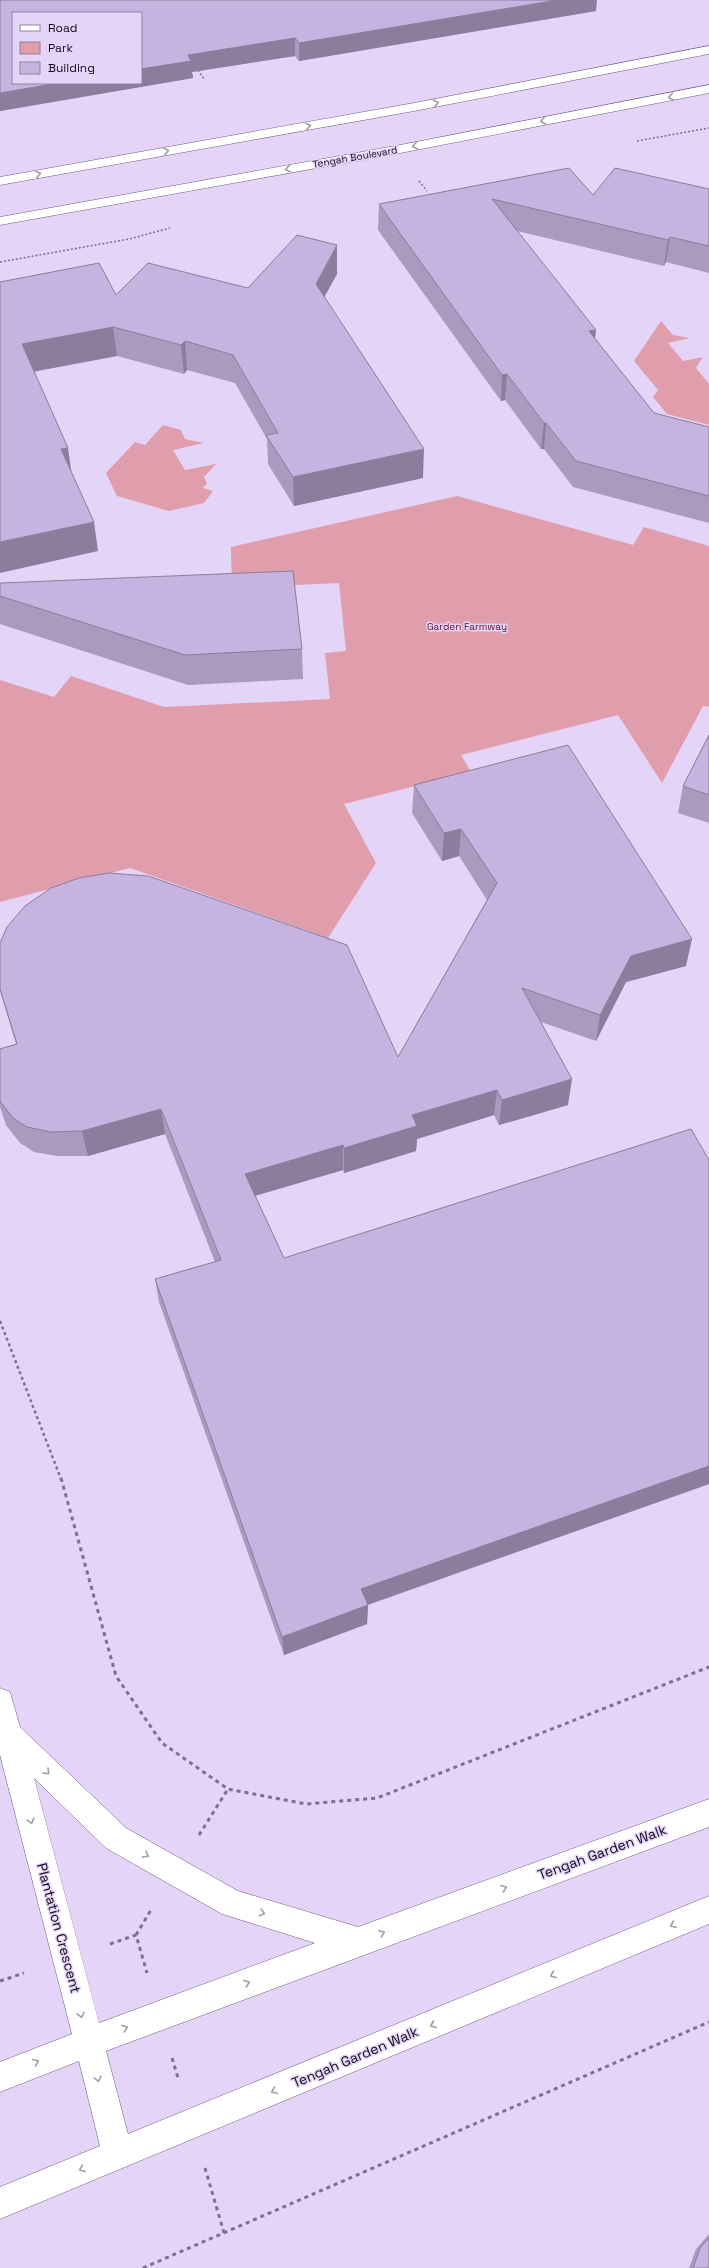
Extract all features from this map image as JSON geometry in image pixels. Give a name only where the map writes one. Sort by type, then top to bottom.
[{"type":"main road","points":[[0,181],[422,106],[709,50]]},
{"type":"main road","name":"Tengah Boulevard","points":[[0,221],[395,150],[709,89]]},
{"type":"main road","name":"Plantation Crescent","points":[[0,1702],[118,2154]]},
{"type":"main road","points":[[9,1735],[116,1838],[232,1904],[359,1942]]},
{"type":"main road","name":"Tengah Garden Walk","points":[[0,2076],[709,1812]]},
{"type":"main road","name":"Tengah Garden Walk","points":[[0,2203],[709,1910]]},
{"type":"path","points":[[194,64],[204,79]]},
{"type":"path","points":[[0,1321],[59,1471],[116,1676],[162,1743],[228,1789],[306,1804],[376,1798],[709,1667]]},
{"type":"path","points":[[143,2268],[709,2022]]},
{"type":"green space","points":[[661,321],[673,335],[690,338],[668,343],[683,361],[703,357],[696,368],[709,384],[709,425],[667,414],[653,397],[658,390],[634,361]]},
{"type":"green space","points":[[163,425],[181,430],[185,439],[204,443],[173,450],[185,470],[216,464],[204,477],[207,483],[203,488],[213,491],[204,503],[169,511],[117,496],[106,473],[135,442],[145,445]]},
{"type":"green space","name":"Garden Farmway","points":[[457,496],[633,545],[644,527],[709,546],[709,707],[703,706],[662,783],[618,715],[461,755],[471,772],[344,804],[376,863],[328,938],[130,868],[0,902],[0,680],[54,697],[71,676],[164,707],[330,699],[325,653],[346,651],[339,583],[232,588],[231,547]]},
{"type":"building","points":[[0,0],[558,0],[299,43],[295,38],[188,55],[191,61],[142,69],[142,12],[12,12],[12,84],[53,84],[0,93]]},
{"type":"building","points":[[569,168],[593,195],[615,168],[709,189],[709,246],[670,237],[668,240],[492,199],[596,330],[589,331],[654,413],[709,427],[709,496],[576,461],[546,423],[544,423],[507,374],[502,375],[379,204]]},
{"type":"building","points":[[297,235],[337,245],[316,284],[424,449],[293,477],[266,435],[278,433],[233,355],[185,341],[181,345],[113,327],[22,344],[68,448],[61,449],[94,522],[0,542],[0,282],[99,263],[116,295],[148,263],[248,288]]},
{"type":"building","points":[[293,571],[302,649],[185,655],[0,596],[0,583]]},
{"type":"building","points":[[709,735],[709,795],[683,786]]},
{"type":"building","points":[[568,745],[692,939],[631,956],[600,1015],[522,988],[572,1079],[502,1100],[497,1090],[412,1115],[417,1126],[344,1148],[343,1145],[245,1174],[284,1258],[691,1129],[709,1160],[709,1466],[361,1589],[368,1605],[282,1637],[155,1279],[221,1260],[161,1109],[82,1131],[51,1132],[27,1127],[13,1118],[0,1101],[0,1049],[17,1044],[0,989],[0,943],[7,927],[25,906],[51,888],[79,878],[109,873],[148,876],[347,945],[398,1057],[497,883],[461,829],[444,833],[414,785]]},
{"type":"building","points":[[709,2238],[709,2268],[693,2268],[700,2248]]}]
